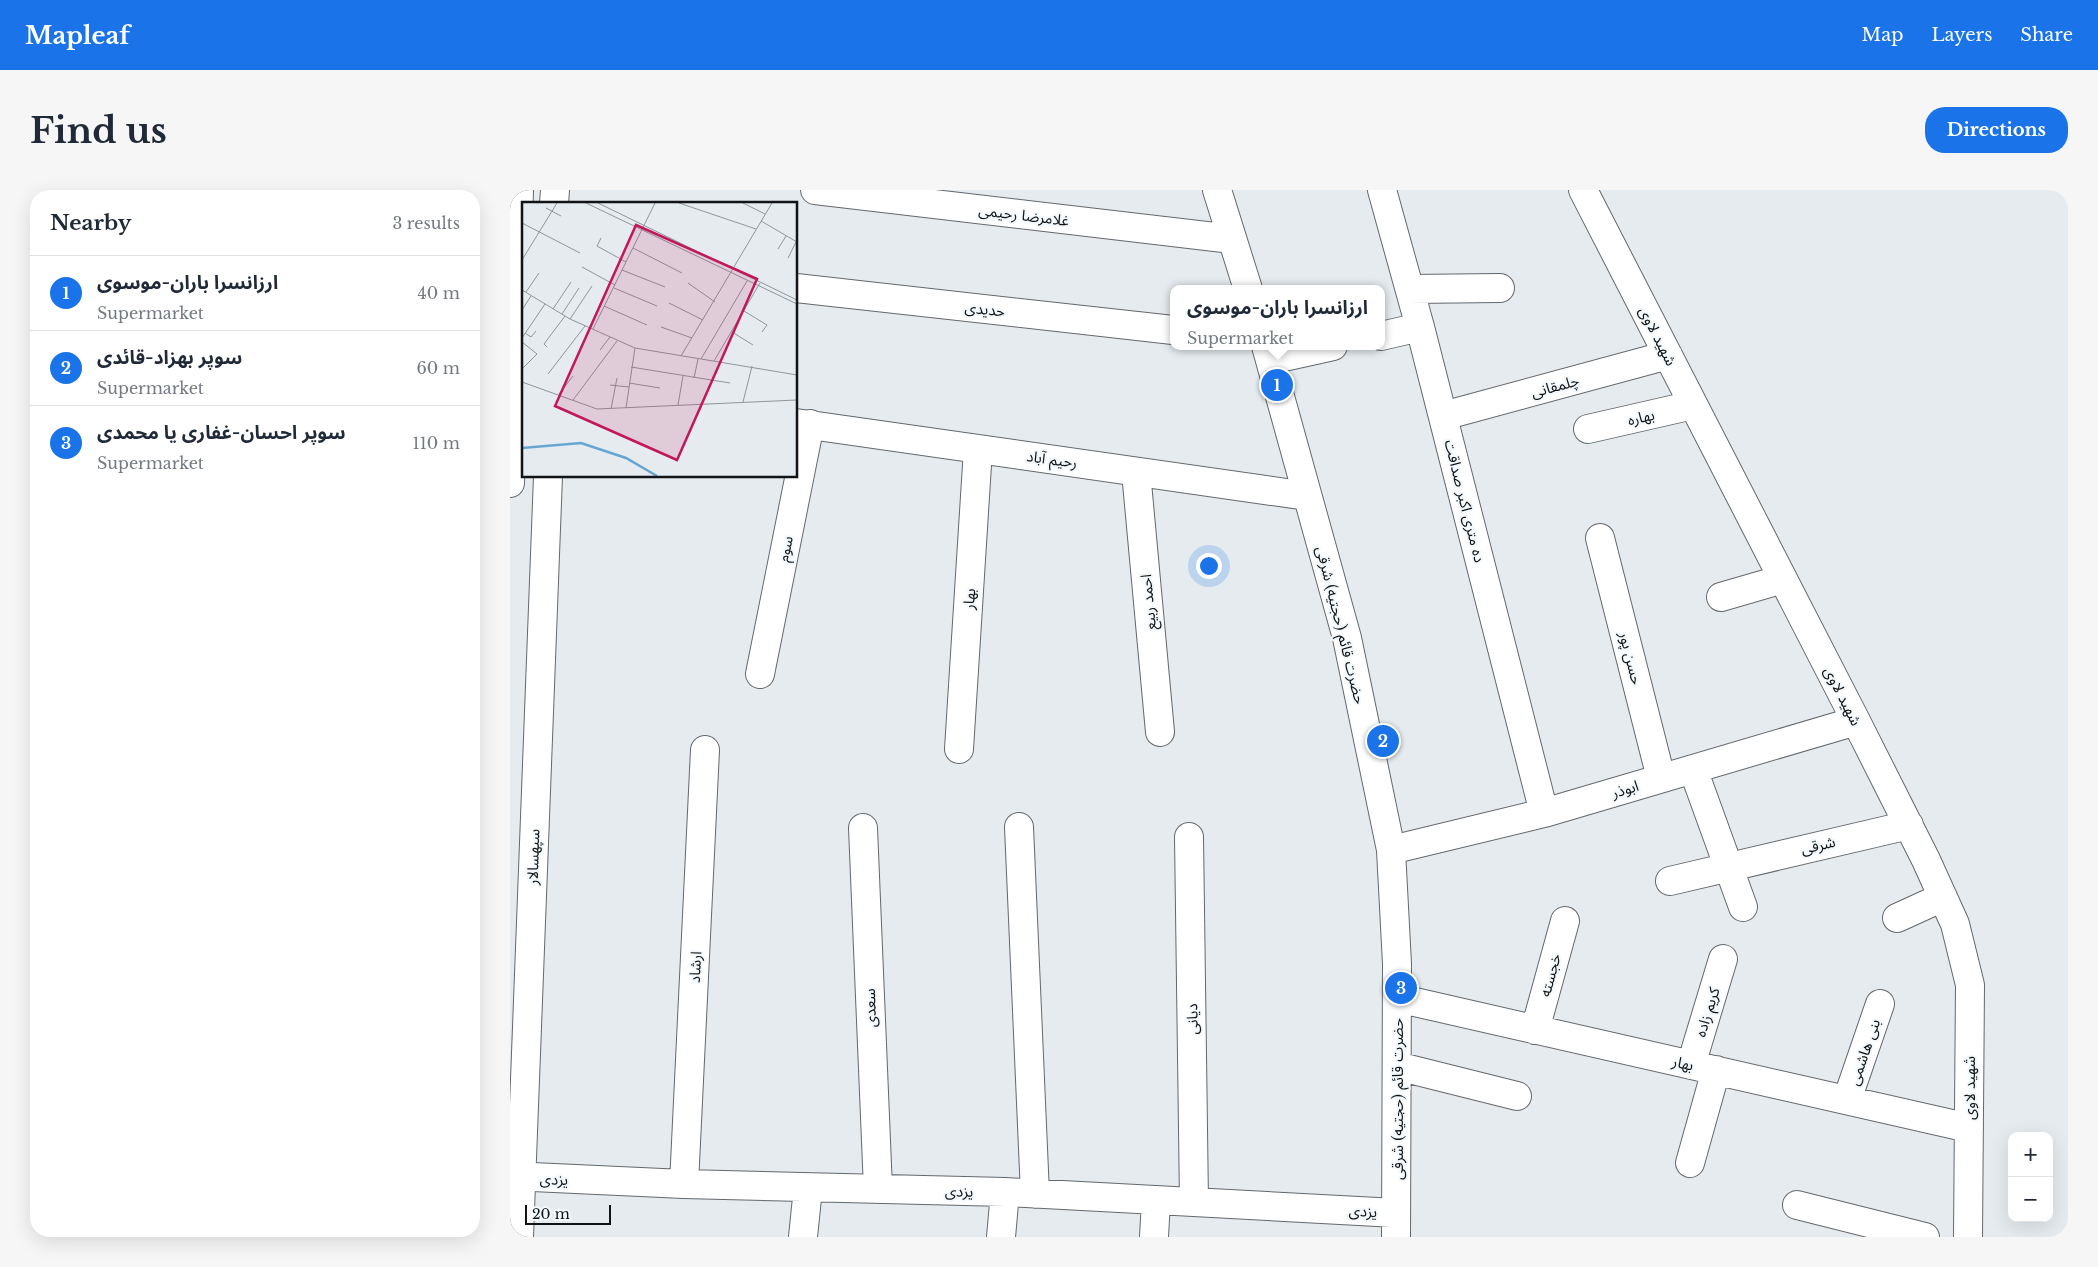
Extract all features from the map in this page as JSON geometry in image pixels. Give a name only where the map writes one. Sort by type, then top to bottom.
[{"type":"street","points":[[510,483],[515,402],[519,190]]},
{"type":"street","name":"غلامرضا رحیمی","points":[[815,190],[968,199],[1232,239]]},
{"type":"street","points":[[1217,190],[1247,285]]},
{"type":"street","name":"ده متری اکبر صداقت","points":[[1382,190],[1420,327],[1544,813]]},
{"type":"street","name":"شهید لاوی","points":[[1583,190],[1909,825],[1955,924],[1970,985],[1968,1237]]},
{"type":"street","name":"حدیدی","points":[[798,288],[1170,330]]},
{"type":"street","points":[[1410,290],[1500,288]]},
{"type":"street","points":[[1385,335],[1420,327]]},
{"type":"street","points":[[1268,353],[1296,350]]},
{"type":"street","name":"حضرت قائم (حجتیه) شرقی","points":[[1268,353],[1347,638],[1391,850],[1397,998],[1396,1225]]},
{"type":"street","name":"چلمقانی","points":[[1443,416],[1668,355]]},
{"type":"street","name":"بهاره","points":[[1588,429],[1693,405]]},
{"type":"street","name":"رحیم آباد","points":[[803,424],[1307,496]]},
{"type":"street","name":"سوم","points":[[798,453],[803,424]]},
{"type":"street","name":"بهار","points":[[959,749],[978,449]]},
{"type":"street","name":"احمد ربیع","points":[[1136,472],[1160,732]]},
{"type":"street","name":"سپهسالار","points":[[519,1237],[515,1177],[548,478]]},
{"type":"street","name":"سوم","points":[[760,674],[794,478]]},
{"type":"street","name":"حسن پور","points":[[1600,538],[1661,778]]},
{"type":"street","points":[[1721,597],[1783,579]]},
{"type":"street","name":"ابوذر","points":[[1391,850],[1544,813],[1856,721]]},
{"type":"street","name":"ارشاد","points":[[684,1184],[705,750]]},
{"type":"street","points":[[1692,769],[1743,907]]},
{"type":"street","name":"شرقی","points":[[1670,881],[1727,866],[1909,825]]},
{"type":"street","points":[[1019,827],[1035,1194]]},
{"type":"street","name":"سعدی","points":[[863,828],[878,1189]]},
{"type":"street","name":"دیانی","points":[[1189,837],[1194,1202]]},
{"type":"street","points":[[1897,918],[1943,897]]},
{"type":"street","name":"خجسته","points":[[1535,1030],[1565,921]]},
{"type":"street","name":"کریم زاده","points":[[1690,1163],[1703,1068],[1723,959]]},
{"type":"street","name":"بهار","points":[[1397,998],[1969,1128]]},
{"type":"street","name":"بنی هاشمی","points":[[1847,1100],[1880,1004]]},
{"type":"street","points":[[1397,1066],[1517,1096]]},
{"type":"street","name":"یزدی","points":[[515,1177],[808,1188],[1005,1192],[1194,1202],[1396,1225]]},
{"type":"street","points":[[803,1237],[808,1188]]},
{"type":"street","points":[[1002,1237],[1005,1192]]},
{"type":"street","points":[[1154,1237],[1156,1200]]},
{"type":"street","points":[[1797,1205],[1925,1237]]},
{"type":"place","name":"ارزانسرا باران-موسوی","points":[[1277,385]]},
{"type":"place","name":"سوپر بهزاد-قائدی","points":[[1383,741]]},
{"type":"place","name":"سوپر احسان-غفاری یا محمدی","points":[[1401,988]]}]
